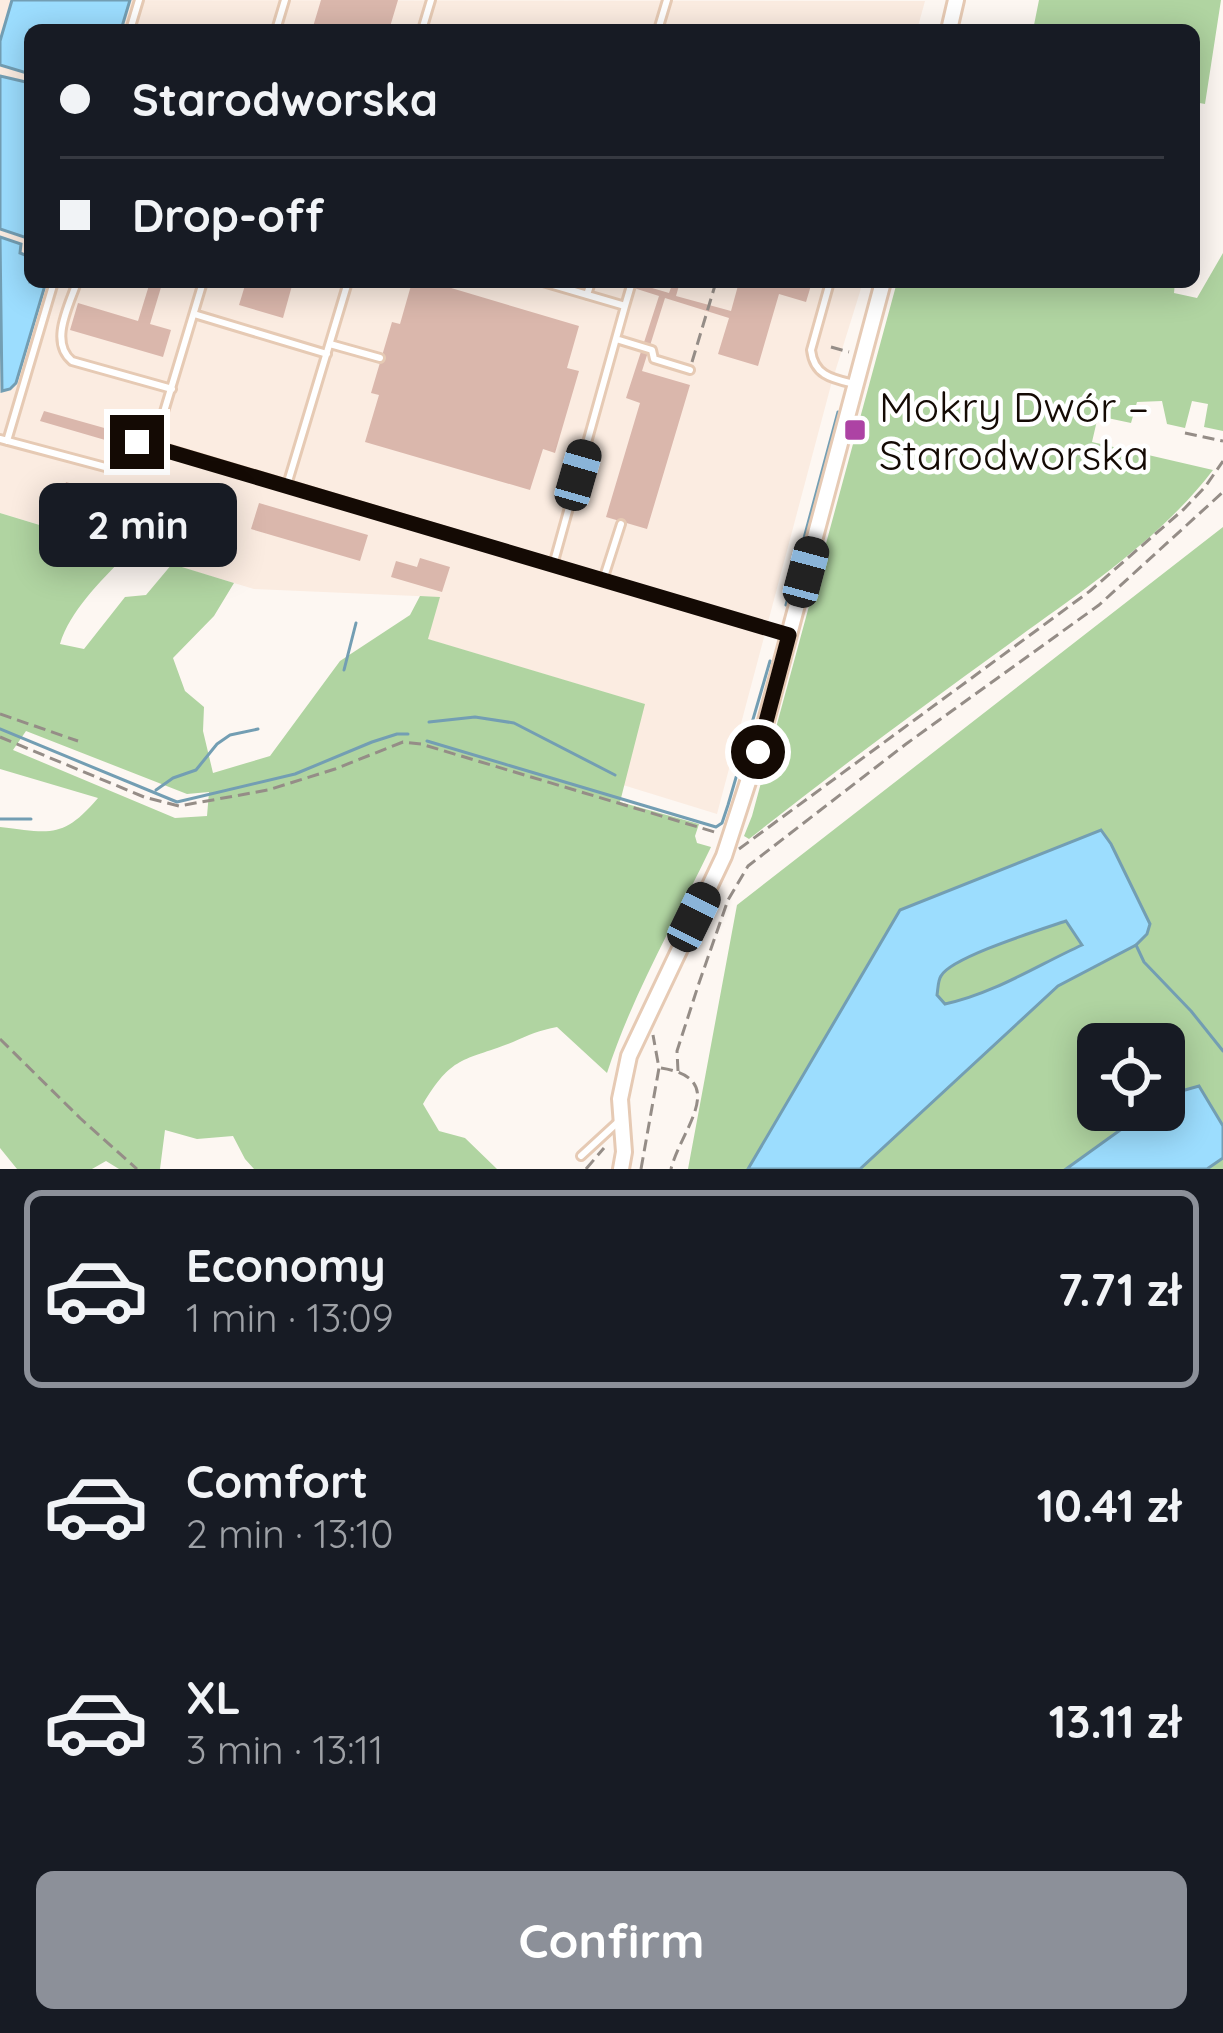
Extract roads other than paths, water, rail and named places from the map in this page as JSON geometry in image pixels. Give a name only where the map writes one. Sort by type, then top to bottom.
[{"type":"street","points":[[622,1169],[622,1082],[628,1056],[731,836],[758,752],[881,288]]},
{"type":"lane","points":[[52,288],[3,440],[109,468],[137,442],[154,445],[789,635]]},
{"type":"lane","points":[[75,288],[60,338],[65,356],[172,389]]},
{"type":"lane","points":[[154,445],[201,288]]},
{"type":"lane","points":[[287,485],[346,288]]},
{"type":"lane","points":[[563,288],[625,306]]},
{"type":"lane","points":[[587,295],[589,288]]},
{"type":"lane","points":[[553,565],[630,288]]},
{"type":"lane","points":[[828,288],[812,360],[826,376],[854,384]]},
{"type":"lane","points":[[194,314],[327,354]]},
{"type":"lane","points":[[616,339],[652,350],[655,359],[690,370]]},
{"type":"lane","points":[[331,344],[380,358]]},
{"type":"lane","points":[[603,580],[621,524]]},
{"type":"lane","points":[[581,1156],[621,1119]]},
{"type":"water","points":[[12,0],[130,0],[123,24],[24,24],[24,72],[0,65],[0,41]]},
{"type":"water","points":[[0,76],[24,82],[24,237],[0,229]]},
{"type":"water","points":[[0,237],[21,244],[24,288],[44,288],[16,383],[2,391]]},
{"type":"water","points":[[1101,830],[1150,924],[1136,945],[1058,986],[860,1169],[748,1169],[900,910]],"holes":[[[1066,921],[1082,945],[980,993],[945,1004],[937,995],[940,978],[948,969],[1019,937]]]},
{"type":"water","points":[[1199,1086],[1223,1126],[1223,1158],[1207,1169],[1066,1169],[1119,1131],[1185,1131],[1185,1090]]},
{"type":"waterway","points":[[786,605],[838,412]]},
{"type":"waterway","points":[[344,670],[356,623]]},
{"type":"waterway","points":[[427,741],[716,827],[728,805],[770,661]]},
{"type":"waterway","points":[[429,722],[475,717],[514,723],[615,775]]},
{"type":"waterway","points":[[0,729],[177,802],[295,774],[372,742],[408,734]]},
{"type":"waterway","points":[[156,790],[196,770],[230,735],[258,729]]},
{"type":"waterway","points":[[0,819],[31,819]]},
{"type":"waterway","points":[[1136,945],[1144,962],[1223,1051]]},
{"type":"place","name":"Mokry Dwór – Starodworska","points":[[855,430]]}]
